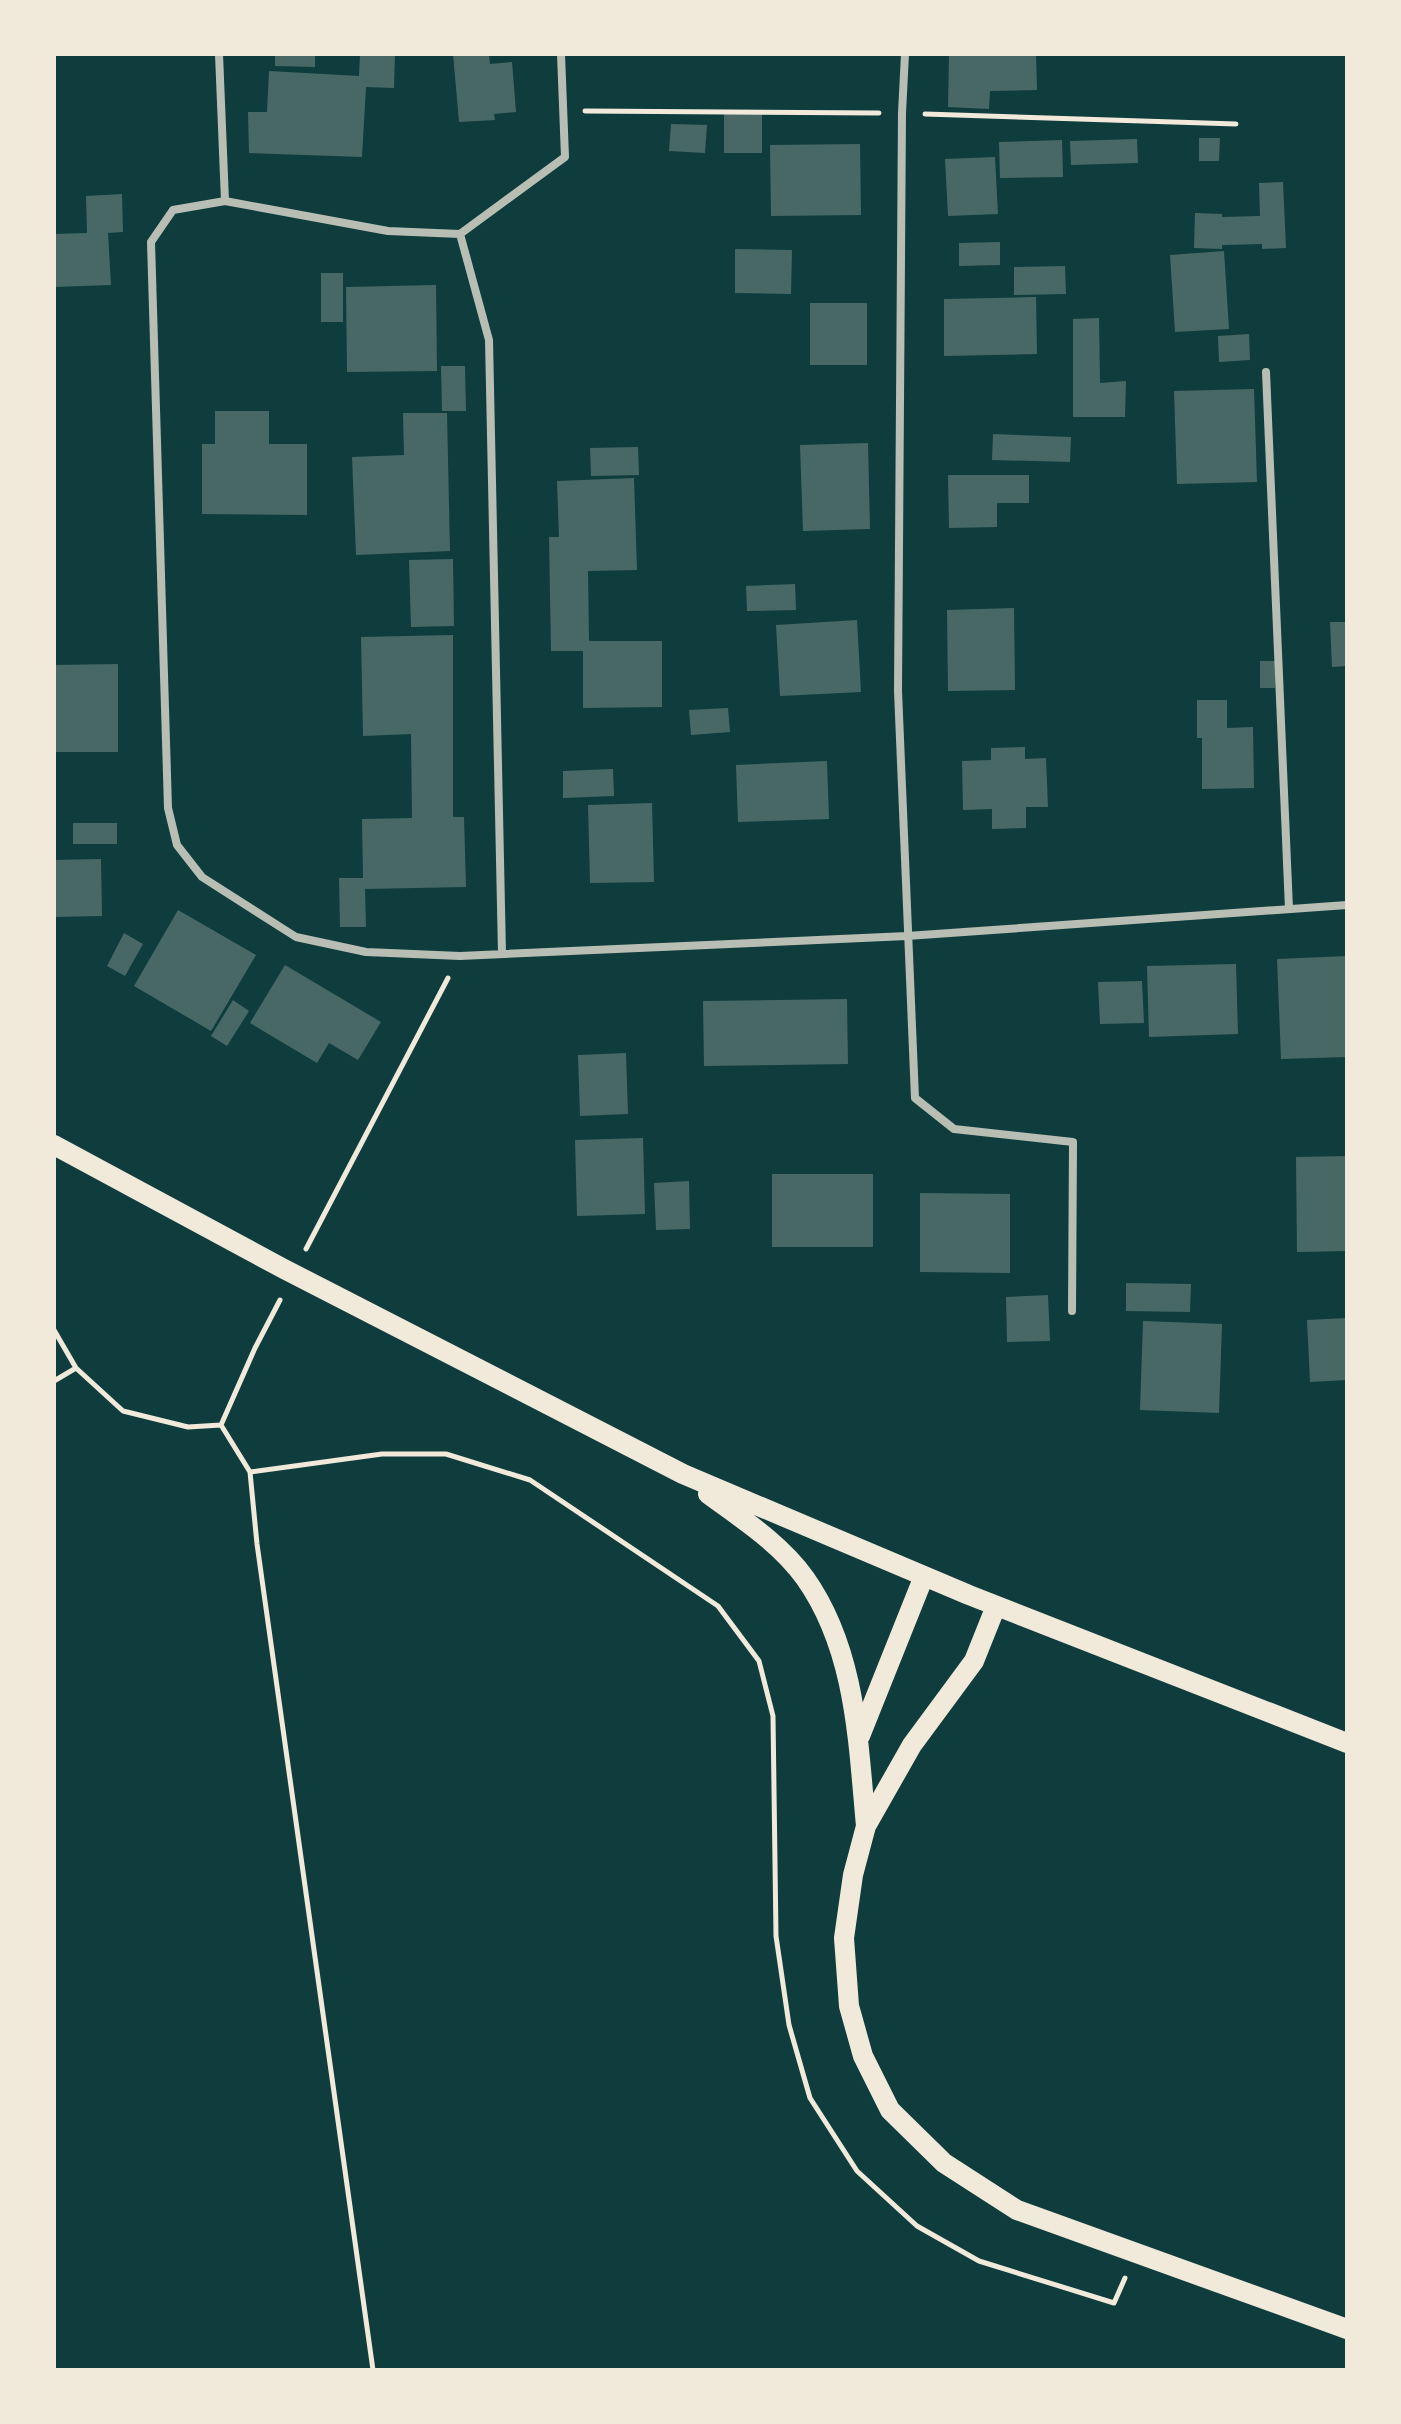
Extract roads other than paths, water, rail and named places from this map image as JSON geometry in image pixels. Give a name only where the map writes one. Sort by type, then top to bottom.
[{"type":"main road","points":[[54,1145],[284,1269],[683,1474],[996,1606],[1347,1743]]},
{"type":"main road","points":[[683,1474],[765,1536],[804,1577],[827,1615],[843,1657],[853,1702],[866,1826]]},
{"type":"main road","points":[[858,1740],[924,1576]]},
{"type":"main road","points":[[996,1606],[974,1661],[912,1745],[866,1826],[853,1875],[844,1938],[849,2006],[863,2056],[890,2110],[944,2163],[1017,2210],[1347,2329]]},
{"type":"street","points":[[219,54],[225,201]]},
{"type":"street","points":[[561,54],[565,157],[460,234],[388,231],[225,201],[173,210],[151,242],[168,808],[177,845],[202,877],[296,937],[366,952],[460,956],[907,936],[1347,905]]},
{"type":"street","points":[[905,54],[898,691],[915,1098],[954,1129],[1073,1142],[1072,1311]]},
{"type":"street","points":[[460,234],[489,340],[502,954]]},
{"type":"street","points":[[1266,372],[1289,909]]}]
